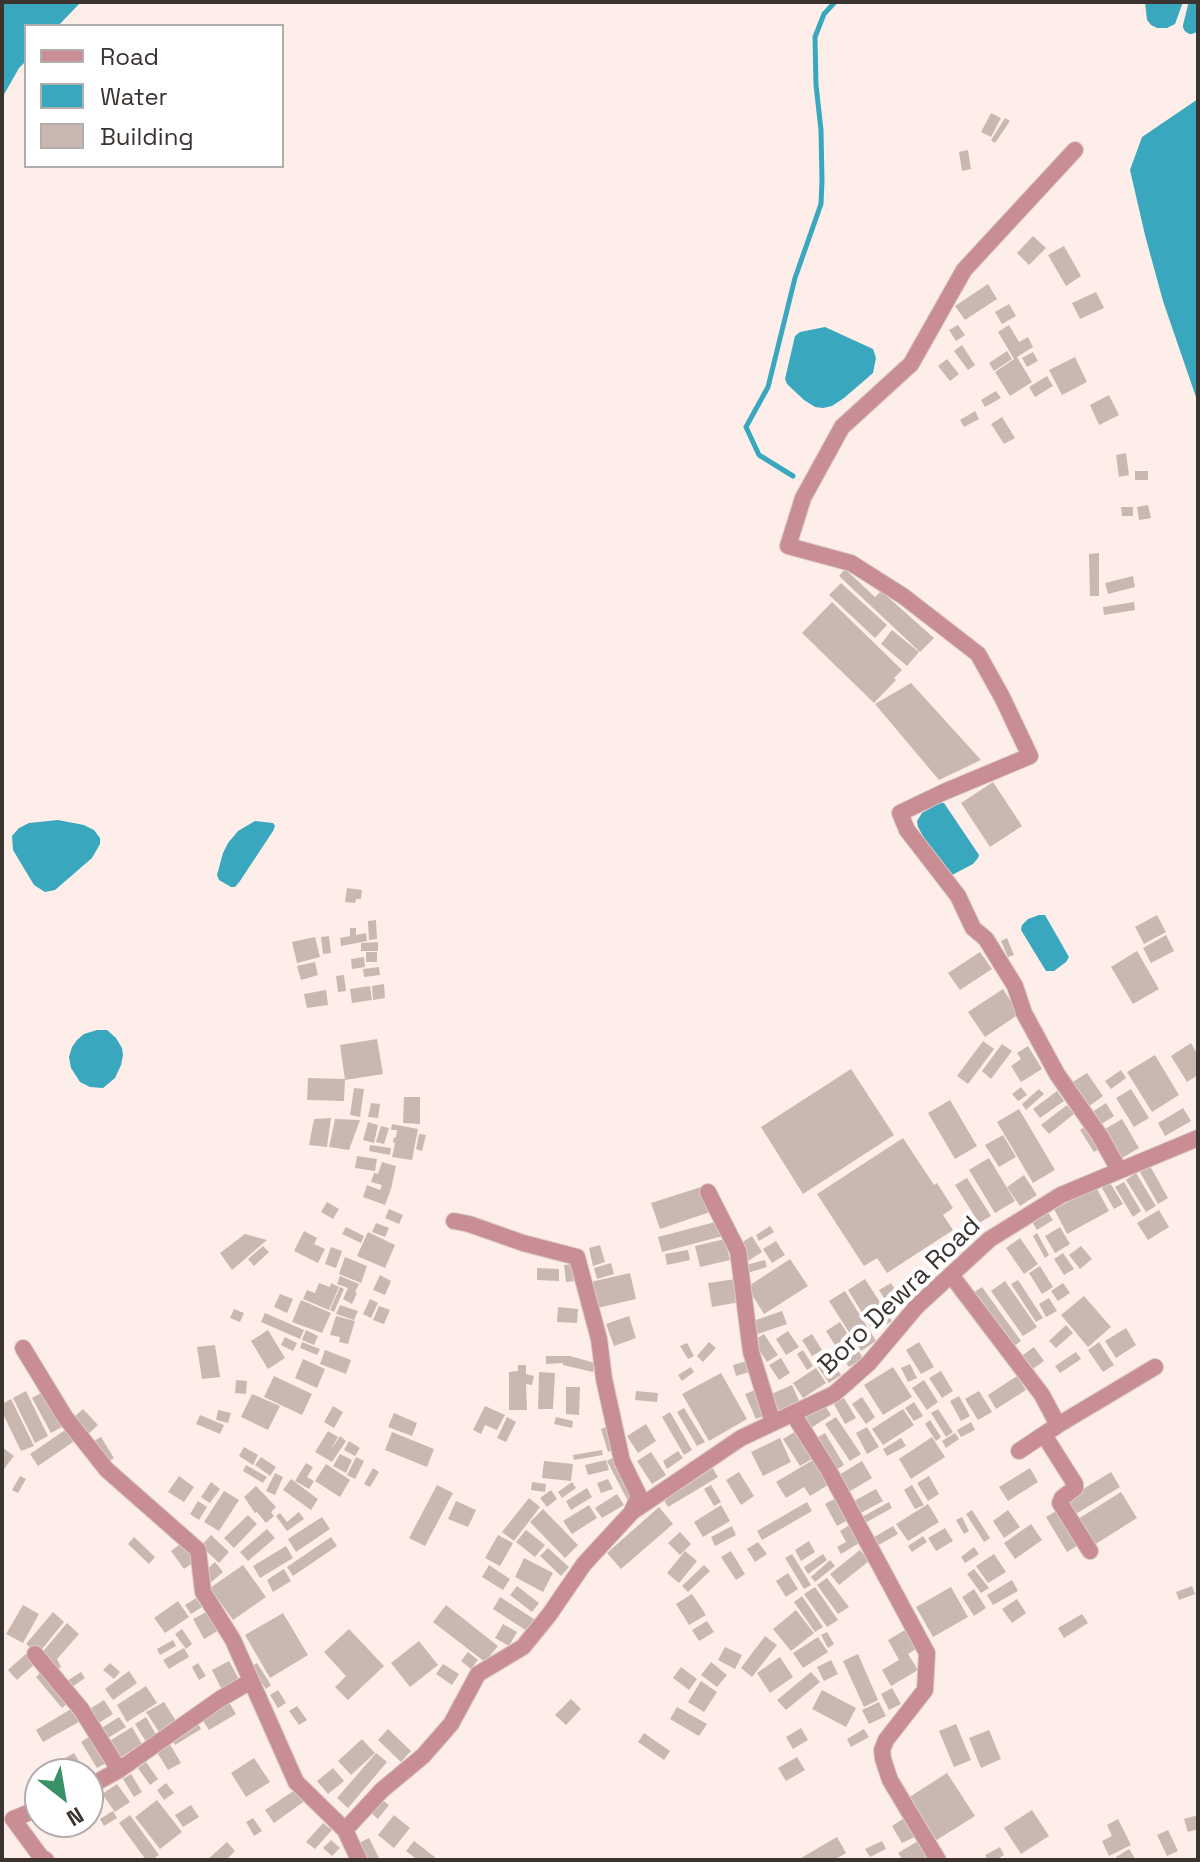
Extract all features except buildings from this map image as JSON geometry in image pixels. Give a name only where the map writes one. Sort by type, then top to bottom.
[{"type":"street","points":[[1075,150],[964,270],[911,364],[842,427],[803,498],[788,546],[851,563],[903,596],[978,654],[1002,697],[1030,756],[900,813],[907,830],[958,896],[973,928],[986,939],[1015,986],[1024,1013],[1057,1074],[1100,1136],[1119,1170]]},
{"type":"street","name":"Boro Dewra Road","points":[[345,1830],[382,1790],[423,1756],[451,1724],[478,1674],[523,1647],[584,1564],[632,1512],[741,1438],[834,1394],[869,1363],[917,1306],[990,1239],[1061,1195],[1198,1138]]},
{"type":"street","points":[[708,1192],[738,1251],[751,1352],[773,1423]]},
{"type":"street","points":[[454,1221],[577,1257],[599,1339],[604,1379],[622,1461],[639,1496],[632,1512]]},
{"type":"street","points":[[951,1275],[1042,1395],[1058,1425]]},
{"type":"street","points":[[23,1348],[65,1417],[107,1470],[198,1550],[203,1592],[233,1640],[296,1782],[345,1830],[359,1860]]},
{"type":"street","points":[[1019,1451],[1155,1367]]},
{"type":"street","points":[[793,1414],[828,1469],[927,1653],[925,1690],[886,1740],[882,1750],[890,1780],[938,1860]]},
{"type":"street","points":[[1044,1435],[1075,1484],[1075,1488],[1060,1503],[1090,1551]]},
{"type":"street","points":[[35,1654],[81,1709],[119,1770]]},
{"type":"street","points":[[104,1778],[251,1681]]},
{"type":"street","points":[[24,1815],[13,1819],[24,1834]]},
{"type":"street","points":[[27,1838],[46,1860]]},
{"type":"water","points":[[2,2],[81,2],[60,24],[24,24],[24,63],[2,98]]},
{"type":"water","points":[[1145,2],[1183,2],[1175,24],[1157,28],[1147,20]]},
{"type":"water","points":[[1198,99],[1198,403],[1163,301],[1130,170],[1142,137]]},
{"type":"water","points":[[825,327],[873,349],[876,358],[873,373],[844,398],[823,408],[804,400],[785,379],[795,336]]},
{"type":"water","points":[[944,803],[979,855],[973,864],[952,875],[938,864],[918,827],[917,821],[922,813]]},
{"type":"water","points":[[58,820],[94,830],[100,844],[92,858],[55,890],[45,892],[34,885],[13,850],[12,836],[29,823]]},
{"type":"water","points":[[255,821],[273,823],[275,826],[240,881],[231,887],[219,880],[217,875],[223,853],[238,831]]},
{"type":"water","points":[[1045,915],[1069,957],[1054,971],[1046,971],[1021,930],[1028,919]]},
{"type":"water","points":[[97,1030],[107,1030],[116,1038],[123,1055],[115,1078],[103,1088],[80,1082],[71,1068],[69,1057],[77,1040]]},
{"type":"waterway","points":[[793,476],[759,455],[746,427],[768,387],[795,278],[821,204],[821,130],[815,37],[824,14],[835,2]]},
{"type":"waterway","points":[[1191,26],[1197,2]]}]
